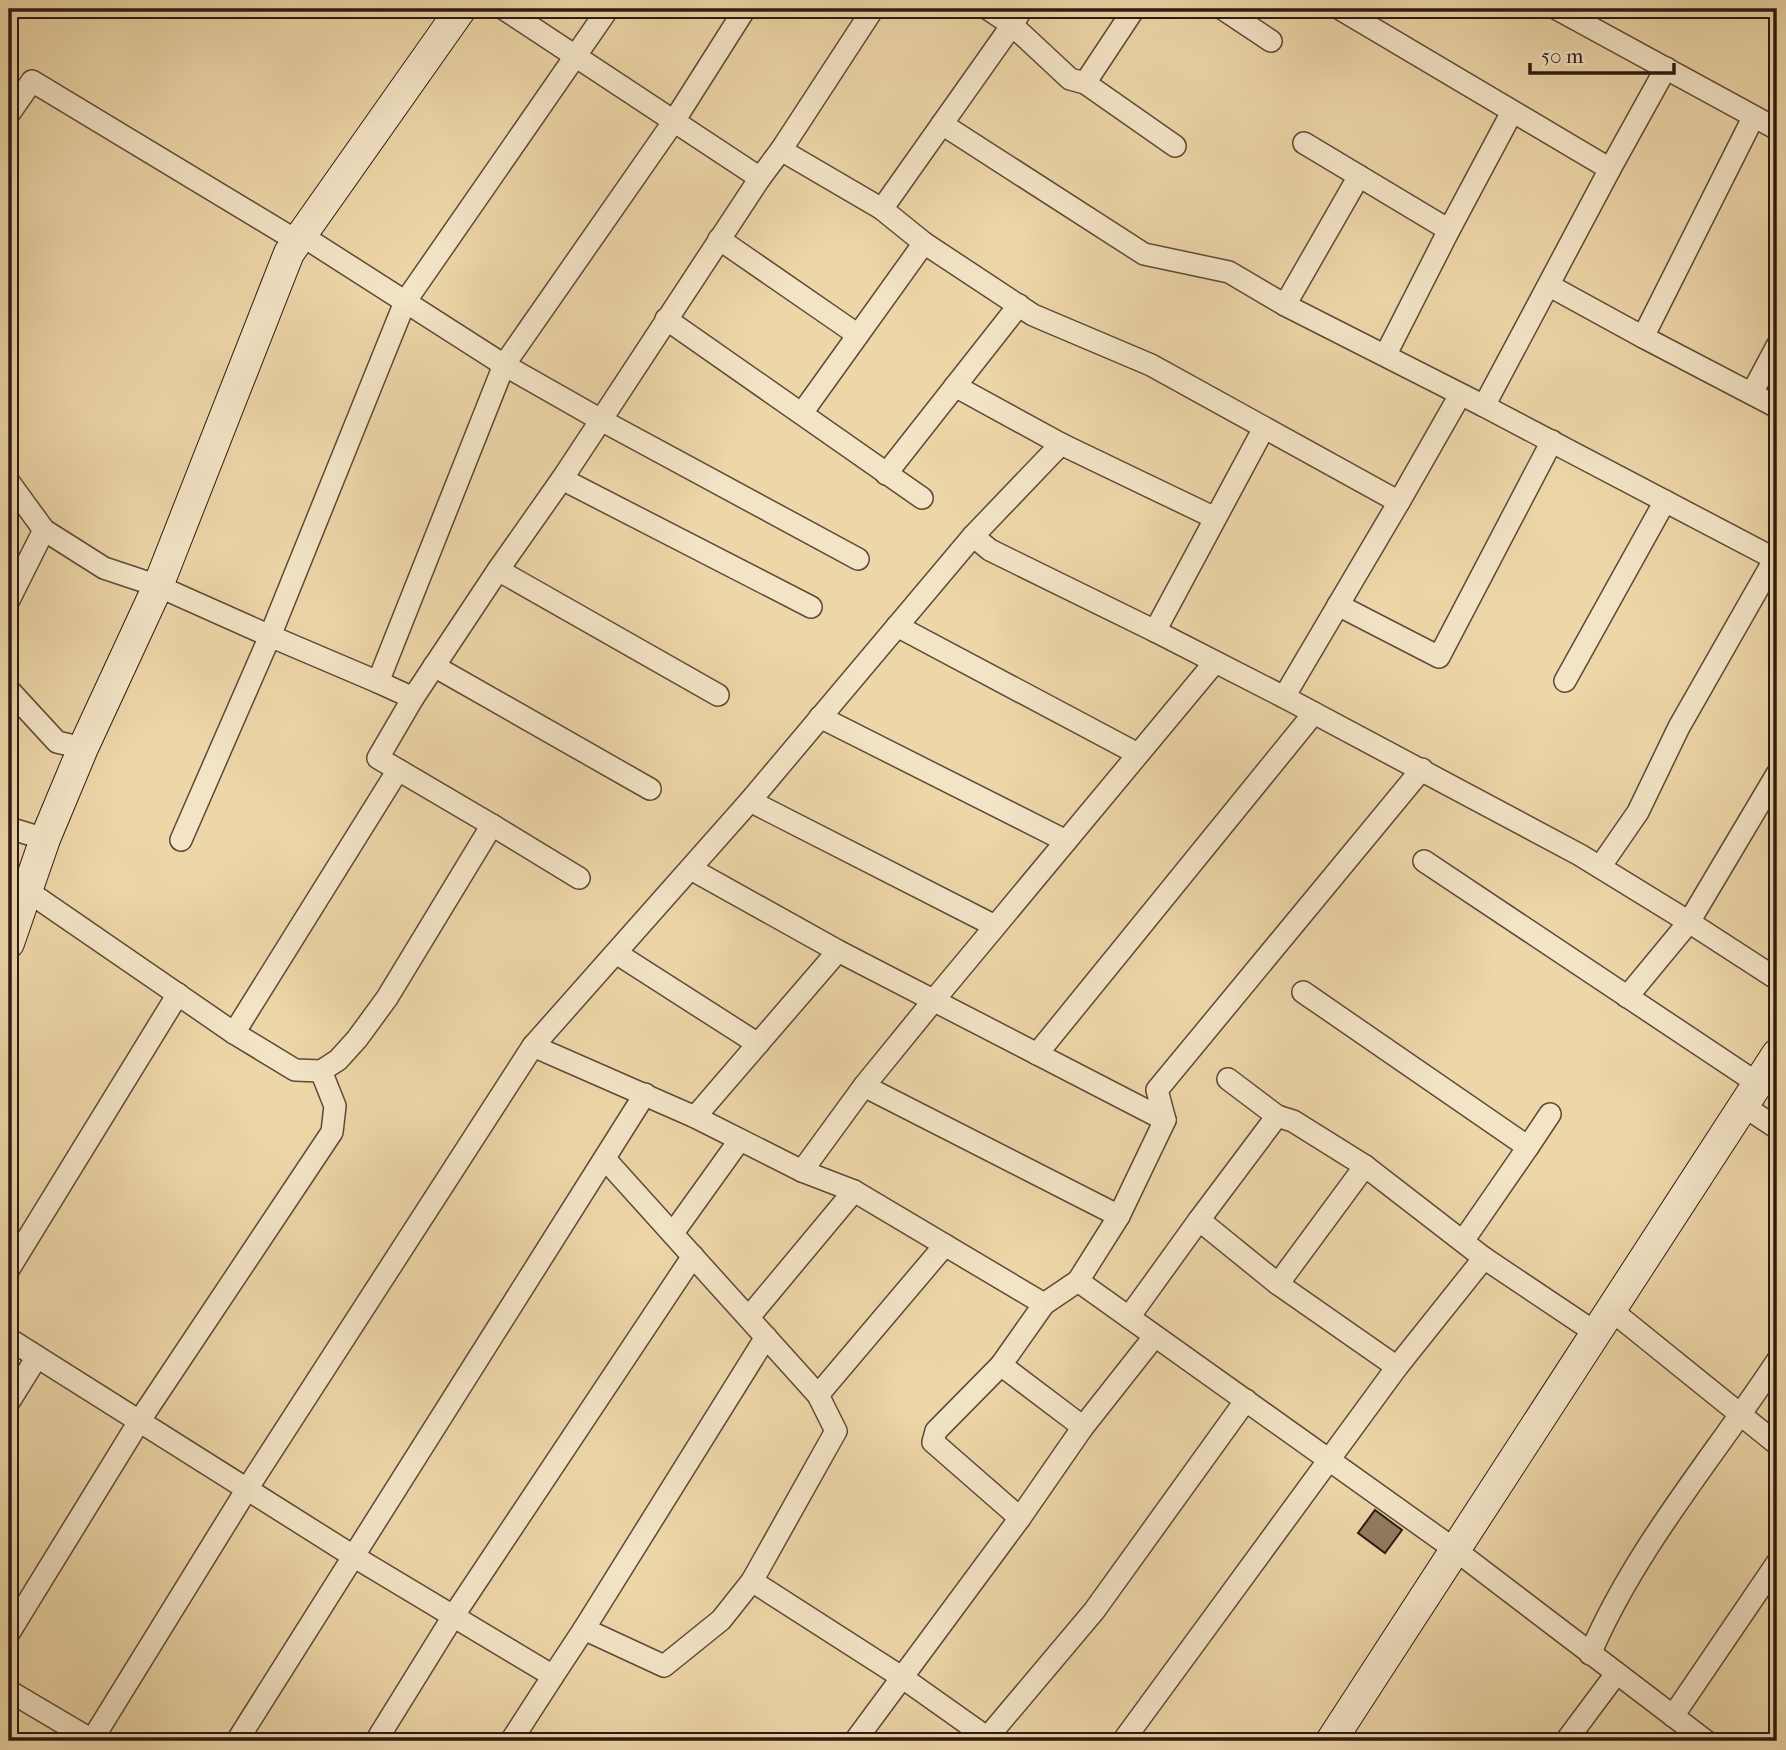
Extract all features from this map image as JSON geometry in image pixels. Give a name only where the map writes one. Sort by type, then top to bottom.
[{"type":"street","points":[[9,943],[46,839],[83,748],[158,586],[289,253],[461,9]]},
{"type":"street","points":[[503,9],[760,178]]},
{"type":"street","points":[[181,840],[270,636],[405,302],[608,9]]},
{"type":"street","points":[[378,682],[505,365],[674,121],[745,9]]},
{"type":"street","points":[[579,878],[378,758],[434,666],[562,479],[873,9]]},
{"type":"street","points":[[988,9],[1017,17],[1070,79],[1085,83],[1175,146]]},
{"type":"street","points":[[1085,83],[1134,9]]},
{"type":"street","points":[[1223,9],[1271,41]]},
{"type":"street","points":[[1340,9],[1610,169]]},
{"type":"street","points":[[1557,9],[1777,129]]},
{"type":"street","points":[[882,209],[1017,17]]},
{"type":"street","points":[[1484,405],[1666,68]]},
{"type":"street","points":[[9,114],[32,81],[299,238],[505,365],[858,559]]},
{"type":"street","points":[[1386,354],[1512,112]]},
{"type":"street","points":[[1643,337],[1754,118]]},
{"type":"street","points":[[942,124],[1144,254],[1229,272],[1285,305],[1386,354],[1776,558],[1679,727],[1638,812],[1600,867]]},
{"type":"street","points":[[1304,143],[1449,230]]},
{"type":"street","points":[[781,150],[882,209],[924,243],[1033,315],[1151,365],[1399,502]]},
{"type":"street","points":[[1285,305],[1359,176]]},
{"type":"street","points":[[719,239],[858,335]]},
{"type":"street","points":[[802,413],[924,243]]},
{"type":"street","points":[[1550,286],[1777,407]]},
{"type":"street","points":[[886,474],[1020,305]]},
{"type":"street","points":[[666,319],[922,498]]},
{"type":"street","points":[[1752,393],[1777,346]]},
{"type":"street","points":[[955,386],[1061,444],[1215,518]]},
{"type":"street","points":[[1284,697],[1460,395]]},
{"type":"street","points":[[1155,631],[1264,428]]},
{"type":"street","points":[[1338,606],[1439,657],[1552,441]]},
{"type":"street","points":[[9,1691],[94,1740],[247,1489],[533,1046],[750,801],[973,536],[1061,444]]},
{"type":"street","points":[[562,479],[811,607]]},
{"type":"street","points":[[9,482],[44,530],[104,568],[158,586],[413,698]]},
{"type":"street","points":[[1565,681],[1665,501]]},
{"type":"street","points":[[9,600],[44,530]]},
{"type":"street","points":[[973,536],[990,550],[1284,697],[1600,867],[1777,979]]},
{"type":"street","points":[[498,570],[718,695]]},
{"type":"street","points":[[897,626],[1136,753]]},
{"type":"street","points":[[802,1171],[863,1086],[1136,753],[1215,662]]},
{"type":"street","points":[[434,666],[650,789]]},
{"type":"street","points":[[9,690],[57,742],[83,748]]},
{"type":"street","points":[[1037,1054],[1314,713]]},
{"type":"street","points":[[820,717],[1066,841]]},
{"type":"street","points":[[1020,1518],[933,1442],[936,1431],[1000,1364],[1044,1304],[1078,1281],[1119,1216],[1165,1120],[1157,1090],[1422,769]]},
{"type":"street","points":[[234,1033],[398,771]]},
{"type":"street","points":[[1627,997],[1689,922],[1777,774]]},
{"type":"street","points":[[750,801],[995,926]]},
{"type":"street","points":[[26,890],[234,1033],[295,1070],[321,1071],[338,1060],[357,1040],[387,998],[492,825]]},
{"type":"street","points":[[9,828],[46,839]]},
{"type":"street","points":[[1424,861],[1627,997],[1750,1094],[1777,1128]]},
{"type":"street","points":[[691,869],[838,951],[1165,1120]]},
{"type":"street","points":[[695,1117],[838,951]]},
{"type":"street","points":[[616,953],[758,1044]]},
{"type":"street","points":[[1303,992],[1528,1147]]},
{"type":"street","points":[[9,1269],[178,994]]},
{"type":"street","points":[[533,1046],[695,1117],[802,1171],[854,1191],[1044,1304]]},
{"type":"street","points":[[1331,1741],[1777,1054]]},
{"type":"street","points":[[9,1633],[140,1420],[332,1132],[335,1106],[321,1071]]},
{"type":"street","points":[[1228,1079],[1277,1116],[1293,1121],[1365,1166],[1484,1258],[1604,1322],[1741,1415],[1777,1444]]},
{"type":"street","points":[[863,1086],[1119,1216]]},
{"type":"street","points":[[237,1741],[645,1094]]},
{"type":"street","points":[[1463,1241],[1550,1114]]},
{"type":"street","points":[[1129,1317],[1277,1116]]},
{"type":"street","points":[[673,1233],[739,1141]]},
{"type":"street","points":[[584,1629],[664,1667],[721,1620],[752,1581],[836,1431],[818,1395],[605,1159]]},
{"type":"street","points":[[1278,1284],[1365,1166]]},
{"type":"street","points":[[749,1317],[854,1191]]},
{"type":"street","points":[[1199,1220],[1278,1284],[1397,1367]]},
{"type":"street","points":[[818,1395],[945,1245]]},
{"type":"street","points":[[376,1741],[454,1615],[693,1256]]},
{"type":"street","points":[[1123,1741],[1397,1367],[1484,1258]]},
{"type":"street","points":[[1078,1281],[1454,1549],[1673,1716],[1699,1739]]},
{"type":"street","points":[[511,1741],[766,1337]]},
{"type":"street","points":[[855,1741],[1020,1518],[1083,1427],[1154,1337]]},
{"type":"street","points":[[9,1339],[353,1556],[553,1676]]},
{"type":"street","points":[[9,1402],[37,1357]]},
{"type":"street","points":[[1590,1654],[1620,1592],[1656,1535],[1777,1361]]},
{"type":"street","points":[[1000,1364],[1083,1427]]},
{"type":"street","points":[[752,1581],[902,1678],[989,1740],[1094,1611],[1246,1400]]},
{"type":"street","points":[[1673,1716],[1777,1563]]},
{"type":"street","points":[[1566,1741],[1616,1674]]},
{"type":"building","points":[[1375,1510],[1402,1530],[1385,1553],[1358,1533]]}]
